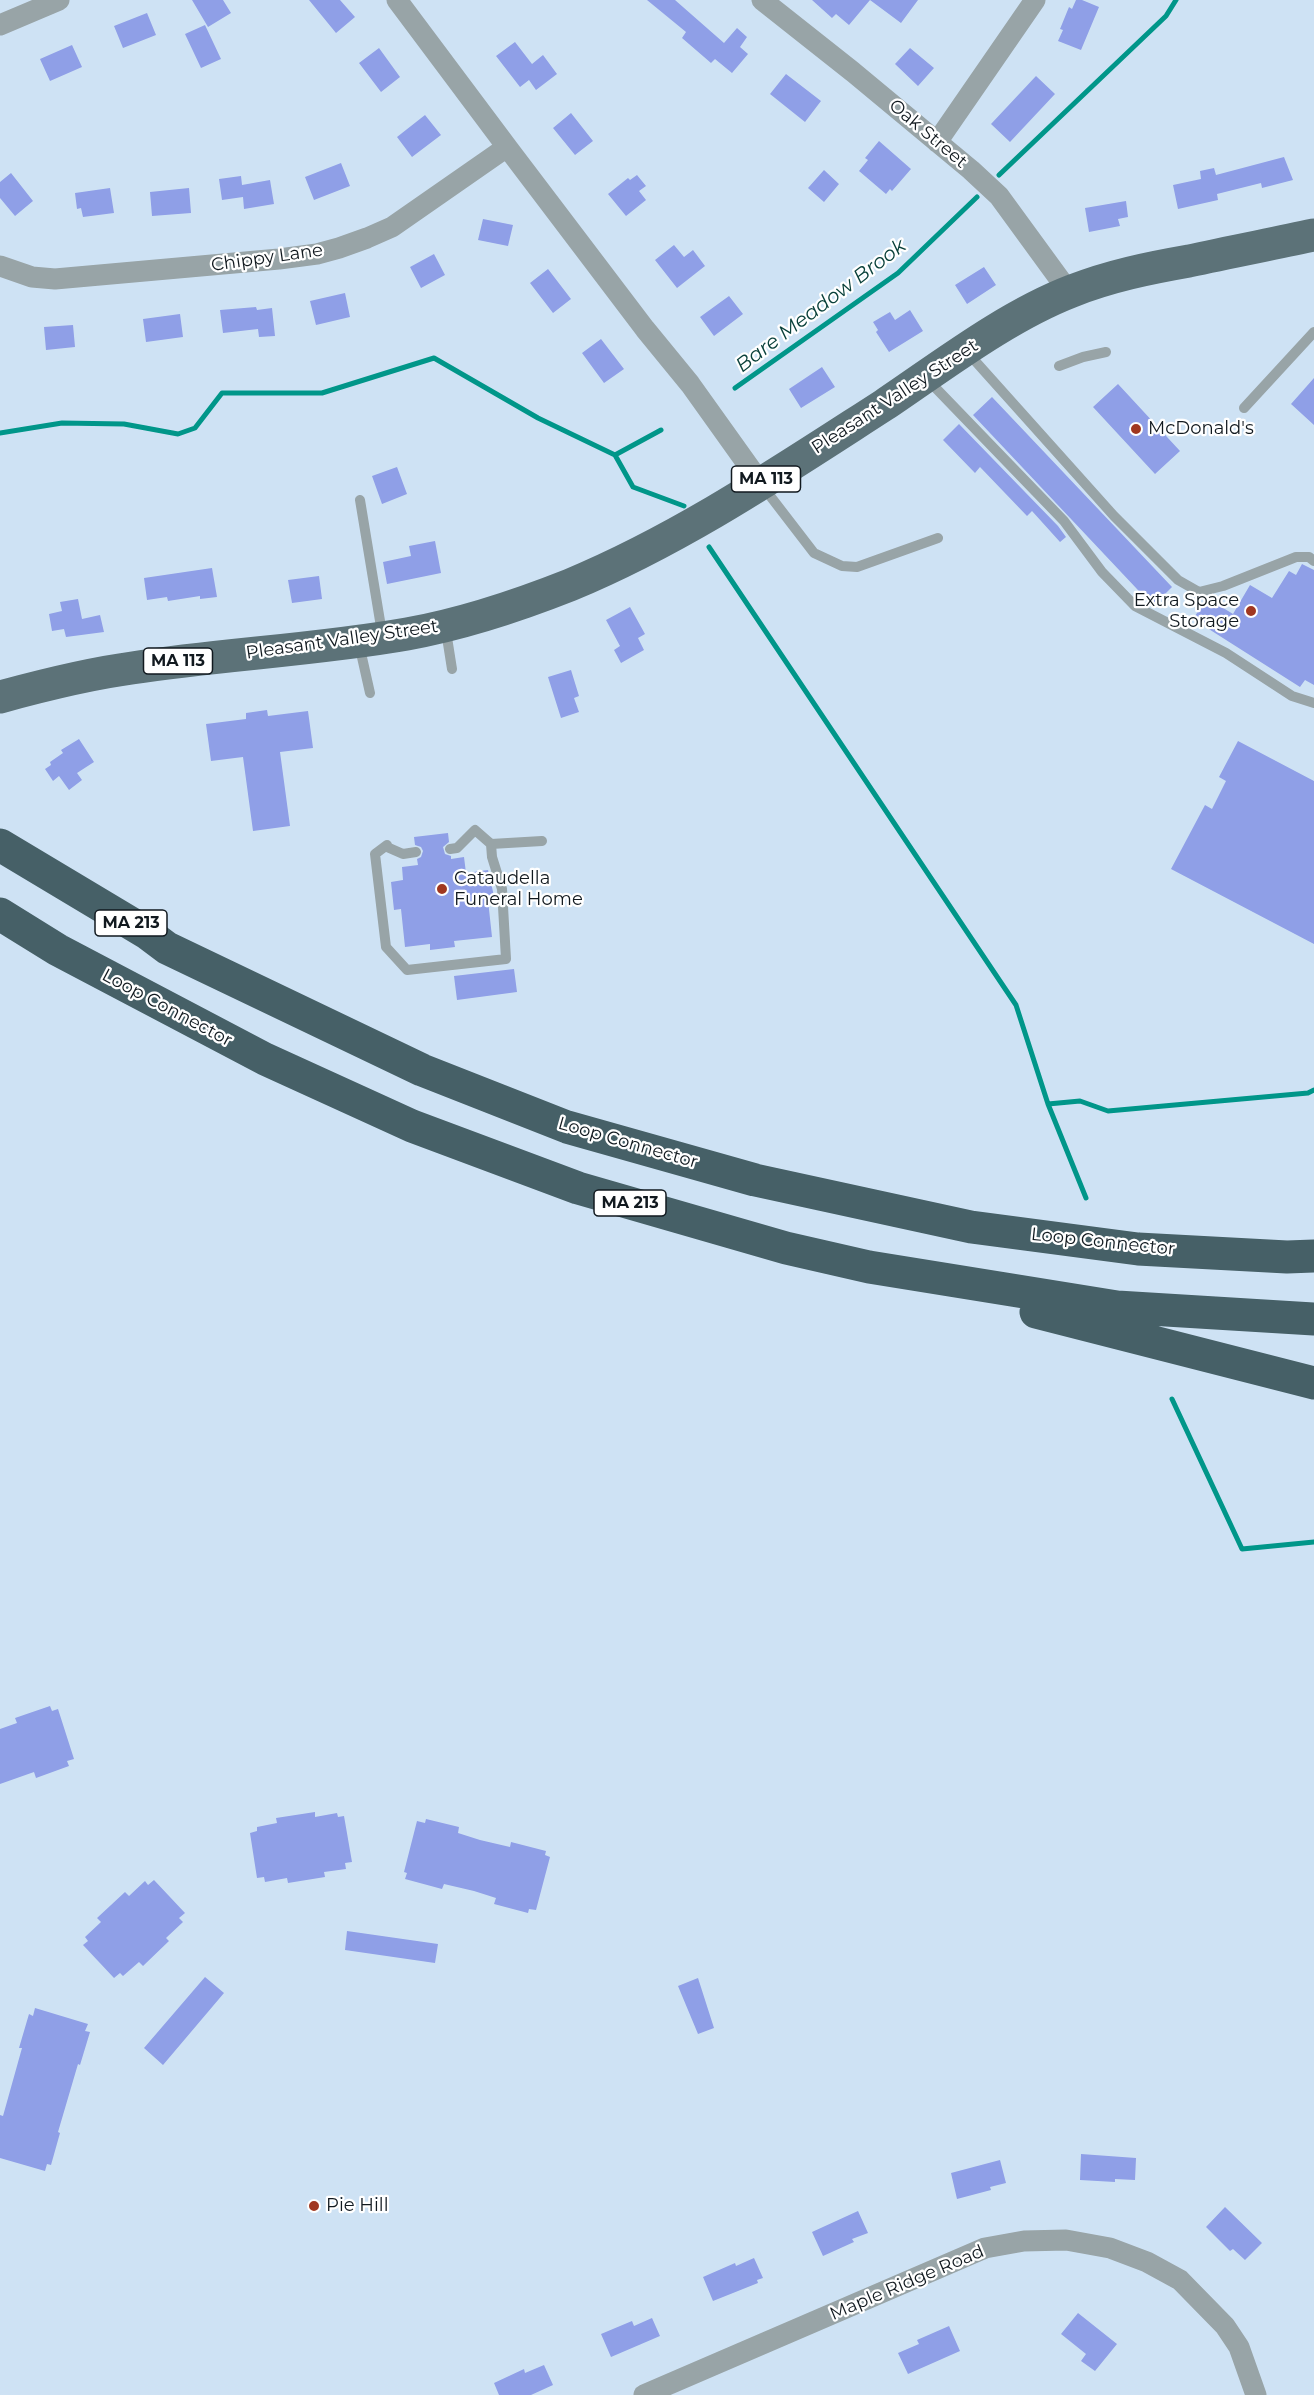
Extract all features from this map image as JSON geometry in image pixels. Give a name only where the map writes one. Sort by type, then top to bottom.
[{"type":"highway","name":"Loop Connector","points":[[0,844],[147,933],[167,948],[423,1070],[567,1127],[755,1180],[971,1227],[1138,1249],[1287,1257],[1314,1256]]},
{"type":"highway","name":"Loop Connector","points":[[0,914],[58,951],[265,1059],[412,1126],[578,1188],[786,1248],[869,1267],[1117,1307],[1314,1319]]},
{"type":"highway","points":[[869,1267],[1100,1330],[1230,1360],[1314,1383]]},
{"type":"main road","name":"Pleasant Valley Street","points":[[0,697],[77,677],[128,668],[370,639],[488,615],[615,565],[666,539],[760,483],[1031,310],[1069,292],[1124,273],[1314,235]]},
{"type":"street","points":[[0,25],[60,0]]},
{"type":"street","points":[[398,0],[645,329],[690,384],[760,483]]},
{"type":"street","name":"Oak Street","points":[[762,0],[937,142],[999,196],[1069,292]]},
{"type":"street","points":[[937,142],[1035,0]]},
{"type":"street","name":"Chippy Lane","points":[[0,266],[32,277],[56,279],[205,267],[316,254],[367,238],[392,227],[507,147]]},
{"type":"street","name":"Maple Ridge Road","points":[[644,2395],[985,2248],[1024,2241],[1066,2240],[1110,2248],[1147,2262],[1180,2280],[1225,2326],[1239,2347],[1256,2395]]},
{"type":"lane","points":[[1244,408],[1314,332]]},
{"type":"lane","points":[[965,351],[1107,508],[1178,580],[1199,592],[1222,586],[1296,556],[1309,557],[1314,561]]},
{"type":"lane","points":[[1059,366],[1106,352]]},
{"type":"lane","points":[[925,377],[1064,521],[1102,572],[1135,606],[1226,653],[1292,696],[1314,703]]},
{"type":"lane","points":[[760,483],[814,553],[842,566],[856,567],[938,538]]},
{"type":"lane","points":[[360,500],[370,639],[370,693]]},
{"type":"lane","points":[[445,625],[452,669]]},
{"type":"lane","points":[[416,852],[403,854],[387,845],[375,854],[386,947],[407,970],[507,958],[502,888],[492,857],[491,844],[475,830],[458,848],[450,849]]},
{"type":"lane","points":[[491,844],[542,841]]},
{"type":"building","points":[[192,0],[223,0],[231,13],[208,27]]},
{"type":"building","points":[[309,0],[340,0],[355,17],[336,33]]},
{"type":"building","points":[[647,0],[675,0],[724,43],[737,28],[747,37],[740,47],[748,54],[732,73],[715,59],[711,63],[682,38],[686,32]]},
{"type":"building","points":[[812,0],[870,0],[849,25],[836,14],[832,18]]},
{"type":"building","points":[[870,0],[918,0],[901,23]]},
{"type":"building","points":[[1076,0],[1099,7],[1081,50],[1058,41],[1069,7],[1072,9]]},
{"type":"building","points":[[147,13],[156,35],[123,48],[114,26]]},
{"type":"building","points":[[205,25],[221,59],[201,68],[185,34]]},
{"type":"building","points":[[515,42],[532,64],[543,55],[557,74],[536,90],[529,80],[520,87],[496,56]]},
{"type":"building","points":[[72,45],[82,67],[50,81],[40,59]]},
{"type":"building","points":[[379,48],[400,77],[381,92],[359,63]]},
{"type":"building","points":[[910,48],[934,68],[918,86],[895,64]]},
{"type":"building","points":[[786,74],[821,101],[805,122],[770,94]]},
{"type":"building","points":[[1036,76],[1055,94],[1010,142],[991,124]]},
{"type":"building","points":[[571,113],[593,141],[575,155],[553,128]]},
{"type":"building","points":[[425,115],[441,135],[412,157],[397,137]]},
{"type":"building","points":[[879,141],[911,169],[892,191],[890,189],[886,194],[859,171],[868,160],[865,158]]},
{"type":"building","points":[[1284,157],[1293,180],[1262,188],[1261,183],[1217,194],[1218,200],[1178,209],[1173,185],[1201,179],[1200,171],[1214,168],[1216,175]]},
{"type":"building","points":[[341,163],[350,186],[314,200],[305,177]]},
{"type":"building","points":[[824,170],[839,184],[824,202],[808,188]]},
{"type":"building","points":[[11,173],[33,201],[15,216],[0,198],[0,182]]},
{"type":"building","points":[[637,175],[646,186],[639,191],[646,200],[626,216],[608,194],[628,178],[630,180]]},
{"type":"building","points":[[241,176],[242,185],[270,180],[274,204],[244,209],[243,197],[222,200],[219,179]]},
{"type":"building","points":[[110,188],[114,213],[83,217],[81,208],[77,209],[75,193]]},
{"type":"building","points":[[189,188],[191,213],[152,216],[150,192]]},
{"type":"building","points":[[1126,201],[1128,217],[1118,219],[1120,226],[1089,232],[1085,208]]},
{"type":"building","points":[[483,219],[513,225],[508,246],[478,240]]},
{"type":"building","points":[[674,245],[684,257],[693,250],[705,266],[677,288],[655,260]]},
{"type":"building","points":[[434,254],[445,275],[421,288],[410,267]]},
{"type":"building","points":[[984,267],[996,285],[967,304],[955,285]]},
{"type":"building","points":[[548,269],[571,299],[553,313],[530,283]]},
{"type":"building","points":[[345,293],[350,317],[316,325],[310,301]]},
{"type":"building","points":[[729,296],[743,314],[714,336],[700,317]]},
{"type":"building","points":[[256,307],[257,310],[272,308],[275,336],[259,337],[258,329],[223,333],[220,310]]},
{"type":"building","points":[[910,310],[923,331],[889,352],[876,332],[878,330],[873,322],[890,312],[895,320]]},
{"type":"building","points":[[180,314],[183,337],[146,342],[143,319]]},
{"type":"building","points":[[73,325],[75,347],[46,350],[44,327]]},
{"type":"building","points":[[601,339],[624,369],[604,383],[582,353]]},
{"type":"building","points":[[822,367],[835,387],[801,408],[789,389]]},
{"type":"building","points":[[1314,378],[1314,425],[1291,404]]},
{"type":"building","name":"McDonald's","points":[[1118,384],[1180,451],[1155,474],[1093,407]]},
{"type":"building","points":[[992,397],[1172,587],[1153,606],[973,415]]},
{"type":"building","points":[[959,424],[1066,537],[1060,542],[1032,511],[1027,516],[980,467],[975,473],[943,440]]},
{"type":"building","points":[[397,467],[407,494],[382,504],[372,476]]},
{"type":"building","points":[[435,541],[441,573],[387,584],[383,562],[411,556],[409,546]]},
{"type":"building","points":[[1302,564],[1314,570],[1314,685],[1305,680],[1300,687],[1193,619],[1207,598],[1233,614],[1250,585],[1272,598],[1289,571],[1296,575]]},
{"type":"building","points":[[212,568],[217,597],[200,599],[200,596],[168,601],[167,597],[147,600],[144,578]]},
{"type":"building","points":[[319,576],[322,599],[292,603],[288,580]]},
{"type":"building","points":[[78,599],[82,619],[100,615],[104,632],[66,637],[64,629],[52,631],[49,614],[62,611],[60,602]]},
{"type":"building","points":[[630,607],[645,634],[638,638],[644,650],[621,663],[614,650],[620,646],[606,620]]},
{"type":"building","points":[[571,670],[579,696],[574,698],[579,712],[561,718],[548,677]]},
{"type":"building","points":[[267,710],[268,716],[308,711],[313,748],[280,752],[290,826],[253,831],[243,757],[211,761],[206,724],[246,719],[246,713]]},
{"type":"building","points":[[79,739],[94,762],[77,773],[82,780],[69,790],[59,776],[53,781],[45,769],[51,765],[50,762],[63,753],[61,750]]},
{"type":"building","points":[[1238,741],[1314,781],[1314,944],[1171,869],[1205,805],[1212,809],[1226,781],[1219,777]]},
{"type":"building","name":"Cataudella Funeral Home","points":[[448,833],[449,842],[443,847],[445,854],[451,856],[451,859],[464,857],[466,873],[488,870],[494,896],[488,900],[492,937],[454,941],[455,947],[430,950],[430,944],[405,947],[401,909],[394,910],[391,882],[403,880],[402,867],[418,865],[417,859],[421,857],[423,851],[421,847],[415,845],[414,837]]},
{"type":"building","points":[[514,969],[517,992],[457,1000],[454,976]]},
{"type":"building","points":[[50,1706],[52,1711],[58,1709],[74,1759],[67,1761],[69,1766],[36,1778],[34,1772],[0,1784],[0,1729],[17,1723],[15,1718]]},
{"type":"building","points":[[315,1812],[315,1817],[337,1813],[338,1817],[344,1816],[352,1862],[345,1863],[346,1869],[324,1872],[325,1877],[288,1883],[287,1878],[265,1882],[264,1877],[257,1878],[250,1833],[257,1831],[257,1827],[277,1823],[276,1818]]},
{"type":"building","points":[[426,1819],[459,1827],[458,1833],[480,1840],[510,1847],[511,1842],[546,1851],[545,1855],[550,1857],[536,1910],[529,1909],[528,1913],[494,1904],[496,1898],[474,1891],[444,1884],[442,1889],[405,1879],[407,1873],[404,1872],[417,1821],[425,1823]]},
{"type":"building","points":[[154,1880],[185,1913],[179,1918],[183,1922],[166,1938],[169,1941],[143,1966],[139,1962],[123,1976],[120,1973],[114,1978],[83,1945],[88,1941],[85,1937],[101,1922],[97,1918],[125,1892],[129,1896],[145,1881],[148,1885]]},
{"type":"building","points":[[347,1931],[438,1944],[435,1963],[345,1950]]},
{"type":"building","points":[[205,1977],[224,1993],[163,2065],[144,2048]]},
{"type":"building","points":[[698,1978],[714,2028],[698,2034],[678,1986]]},
{"type":"building","points":[[35,2008],[88,2024],[85,2031],[90,2032],[58,2132],[60,2133],[51,2165],[47,2164],[45,2171],[0,2158],[0,2115],[3,2116],[29,2014],[33,2016]]},
{"type":"building","points":[[1081,2154],[1136,2158],[1135,2180],[1115,2179],[1115,2182],[1080,2180]]},
{"type":"building","points":[[1000,2160],[1006,2183],[990,2187],[991,2190],[957,2199],[951,2173]]},
{"type":"building","points":[[1225,2207],[1262,2243],[1245,2260],[1233,2249],[1230,2251],[1206,2227]]},
{"type":"building","points":[[858,2211],[868,2233],[852,2239],[854,2242],[823,2256],[812,2232]]},
{"type":"building","points":[[754,2258],[763,2278],[757,2280],[758,2283],[713,2301],[703,2277],[735,2263],[736,2266]]},
{"type":"building","points":[[1078,2313],[1117,2344],[1095,2371],[1081,2361],[1086,2354],[1061,2334]]},
{"type":"building","points":[[652,2318],[660,2336],[611,2357],[601,2334],[632,2321],[634,2326]]},
{"type":"building","points":[[949,2326],[960,2351],[908,2374],[898,2353],[919,2344],[917,2340]]},
{"type":"building","points":[[544,2365],[553,2385],[531,2395],[499,2395],[494,2383],[524,2369],[525,2373]]},
{"type":"waterway","name":"Bare Meadow Brook","points":[[999,175],[1166,16],[1176,0]]},
{"type":"waterway","name":"Bare Meadow Brook","points":[[735,388],[898,273],[977,197]]},
{"type":"waterway","name":"Bare Meadow Brook","points":[[0,433],[62,423],[124,424],[178,434],[195,428],[222,393],[322,393],[434,358],[538,418],[615,455],[661,430]]},
{"type":"waterway","points":[[615,455],[633,487],[684,506]]},
{"type":"waterway","points":[[709,547],[1016,1005],[1048,1104],[1086,1198]]},
{"type":"waterway","points":[[1048,1104],[1080,1101],[1108,1111],[1308,1093],[1314,1090]]},
{"type":"waterway","points":[[1172,1399],[1242,1549],[1314,1542]]},
{"type":"place","name":"McDonald's","points":[[1136,429]]},
{"type":"place","name":"Extra Space Storage","points":[[1251,611]]},
{"type":"place","name":"Cataudella Funeral Home","points":[[442,889]]},
{"type":"place","name":"Pie Hill","points":[[314,2206]]}]
